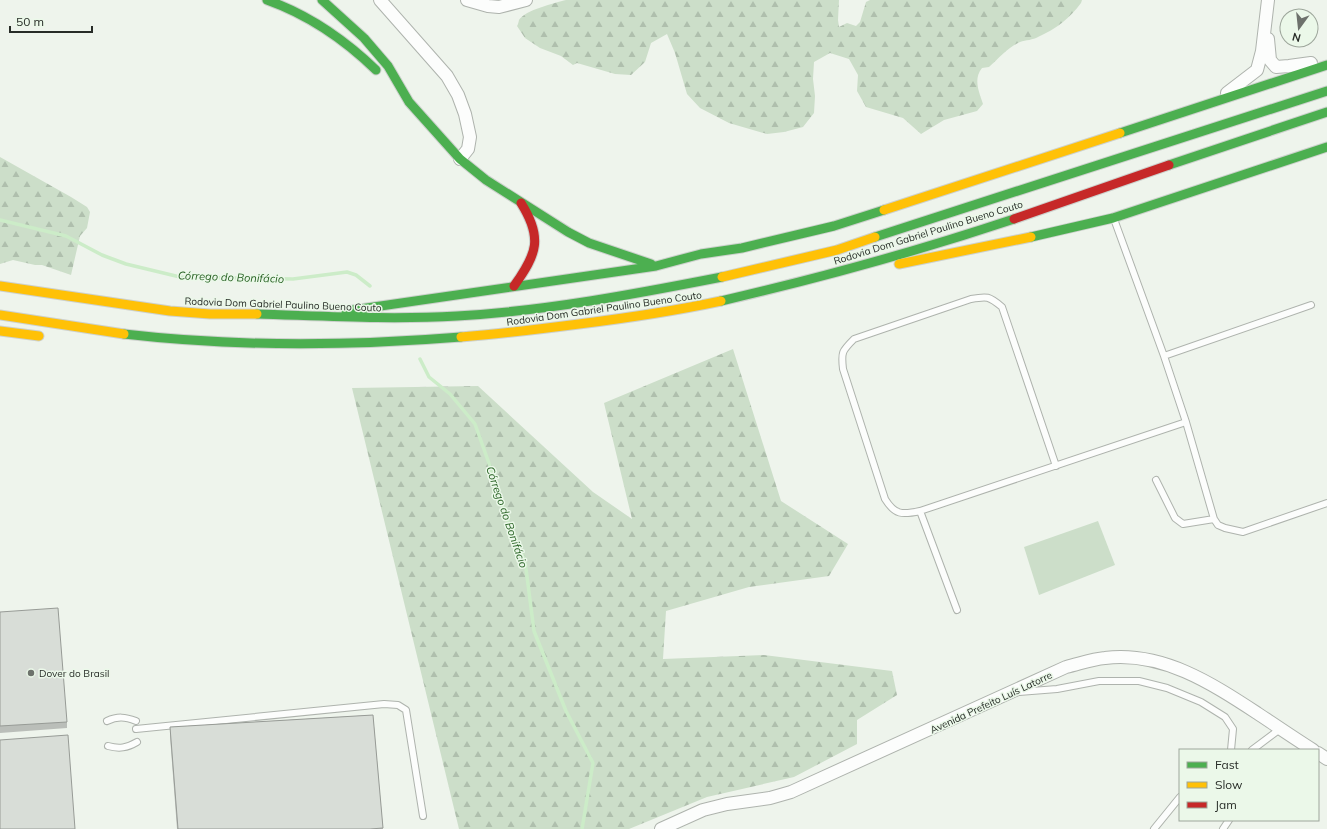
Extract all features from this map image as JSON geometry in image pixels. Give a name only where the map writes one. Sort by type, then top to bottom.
[{"type":"main road","points":[[267,0],[300,12],[319,23],[359,52],[409,102],[460,158],[486,180],[568,232],[589,243],[656,266]]},
{"type":"main road","points":[[322,0],[364,38],[388,66],[409,102]]},
{"type":"main road","points":[[320,316],[374,306],[656,266],[700,254],[742,248],[834,226],[1327,65]]},
{"type":"main road","name":"Rodovia Dom Gabriel Paulino Bueno Couto","points":[[0,286],[170,311],[210,314],[399,318],[457,316],[515,311],[587,302],[748,272],[837,250],[922,221],[1327,91]]},
{"type":"main road","name":"Rodovia Dom Gabriel Paulino Bueno Couto","points":[[0,315],[82,328],[174,339],[244,343],[317,344],[472,337],[523,332],[678,310],[856,267],[965,235],[1327,112]]},
{"type":"main road","points":[[782,286],[999,244],[1114,218],[1327,147]]},
{"type":"main road","points":[[514,286],[525,271],[535,250],[534,230],[530,216],[521,203]]},
{"type":"main road","points":[[0,331],[47,337]]},
{"type":"main road","points":[[204,350],[322,352],[405,345],[472,337]]},
{"type":"street","points":[[380,0],[447,76],[458,95],[465,114],[470,138],[468,149],[460,158]]},
{"type":"street","points":[[467,0],[488,6],[499,7],[526,0]]},
{"type":"street","points":[[1214,102],[1257,70],[1262,51],[1268,0]]},
{"type":"street","points":[[1266,20],[1270,60],[1276,67],[1327,60]]},
{"type":"street","name":"Avenida Prefeito Luís Latorre","points":[[661,829],[703,810],[721,805],[770,798],[791,792],[1066,667],[1105,658],[1122,657],[1145,659],[1187,672],[1220,689],[1311,749]]},
{"type":"lane","points":[[1114,218],[1164,356],[1186,422],[1214,519],[1218,525],[1243,532],[1327,503]]},
{"type":"lane","points":[[1056,466],[1002,307],[994,300],[984,296],[971,299],[854,339],[842,356],[843,369],[885,499],[891,508],[900,513],[909,514],[920,511],[1056,466],[1186,422]]},
{"type":"lane","points":[[1164,356],[1311,305]]},
{"type":"lane","points":[[1156,480],[1175,518],[1183,524],[1214,519]]},
{"type":"lane","points":[[920,511],[957,610]]},
{"type":"lane","points":[[1008,694],[1056,689],[1099,681],[1139,681],[1168,688],[1201,702],[1225,717],[1234,729],[1231,749]]},
{"type":"lane","points":[[136,729],[384,704],[398,705],[406,710],[423,816]]},
{"type":"lane","points":[[107,721],[116,717],[126,717],[136,721]]},
{"type":"lane","points":[[1253,749],[1280,729]]},
{"type":"lane","points":[[108,746],[116,748],[128,747],[137,742]]},
{"type":"lane","points":[[1154,829],[1179,798]]},
{"type":"green space","points":[[566,0],[839,0],[839,27],[847,23],[856,26],[860,22],[866,2],[870,0],[1082,0],[1072,14],[1057,27],[1036,38],[1016,44],[1007,50],[989,67],[982,68],[979,72],[977,81],[983,104],[977,111],[944,120],[921,134],[903,118],[866,107],[857,91],[858,75],[849,59],[830,53],[814,62],[814,113],[803,127],[784,132],[767,134],[729,123],[700,108],[687,94],[675,53],[667,34],[651,43],[645,62],[631,75],[615,74],[577,63],[573,65],[561,56],[540,48],[525,38],[517,26],[522,16],[541,7]]},
{"type":"green space","points":[[0,157],[87,207],[90,212],[87,228],[80,236],[71,275],[42,265],[13,260],[0,264]]},
{"type":"green space","points":[[733,349],[781,501],[848,544],[829,576],[749,587],[666,611],[663,659],[764,655],[892,671],[897,695],[857,720],[857,744],[794,777],[707,797],[629,829],[459,829],[352,388],[478,386],[593,492],[632,519],[604,403]]},
{"type":"green space","points":[[1098,521],[1115,565],[1039,595],[1024,547]]},
{"type":"building","name":"Dover do Brasil","points":[[58,608],[67,722],[0,726],[0,612]]},
{"type":"building","points":[[373,715],[383,828],[178,829],[170,727]]},
{"type":"building","points":[[68,735],[75,829],[0,829],[0,740]]},
{"type":"waterway","name":"Córrego do Bonifácio","points":[[0,220],[66,236],[102,255],[126,264],[180,277],[293,279],[347,272],[356,275],[370,286]]},
{"type":"waterway","name":"Córrego do Bonifácio","points":[[420,359],[429,377],[450,394],[475,424],[504,512],[525,561],[534,631],[566,711],[593,763],[582,829]]},
{"type":"traffic: fast","points":[[267,0],[297,13],[325,29],[339,38],[376,70]]},
{"type":"traffic: fast","points":[[322,0],[364,38],[388,66],[409,102],[460,159],[486,180],[568,232],[589,243],[651,264]]},
{"type":"traffic: fast","points":[[1120,133],[1327,65]]},
{"type":"traffic: fast","points":[[875,237],[1327,91]]},
{"type":"traffic: fast","points":[[1169,165],[1327,112]]},
{"type":"traffic: fast","points":[[1031,237],[1113,218],[1327,147]]},
{"type":"traffic: fast","points":[[346,311],[656,266],[701,254],[742,248],[834,226],[884,210]]},
{"type":"traffic: fast","points":[[721,301],[869,263],[1014,219]]},
{"type":"traffic: fast","points":[[257,314],[407,318],[490,314],[590,301],[722,277]]},
{"type":"traffic: fast","points":[[124,334],[208,341],[292,344],[377,342],[461,337]]},
{"type":"traffic: slow","points":[[884,210],[1120,133]]},
{"type":"traffic: slow","points":[[722,277],[837,250],[875,237]]},
{"type":"traffic: slow","points":[[899,264],[1031,237]]},
{"type":"traffic: slow","points":[[0,286],[170,311],[210,314],[257,314]]},
{"type":"traffic: slow","points":[[461,337],[615,319],[721,301]]},
{"type":"traffic: slow","points":[[0,315],[124,334]]},
{"type":"traffic: slow","points":[[0,331],[39,336]]},
{"type":"traffic: jam","points":[[1014,219],[1169,165]]},
{"type":"traffic: jam","points":[[514,286],[522,275],[532,255],[535,236],[528,215],[521,203]]},
{"type":"place","name":"Dover do Brasil","points":[[31,673]]}]
